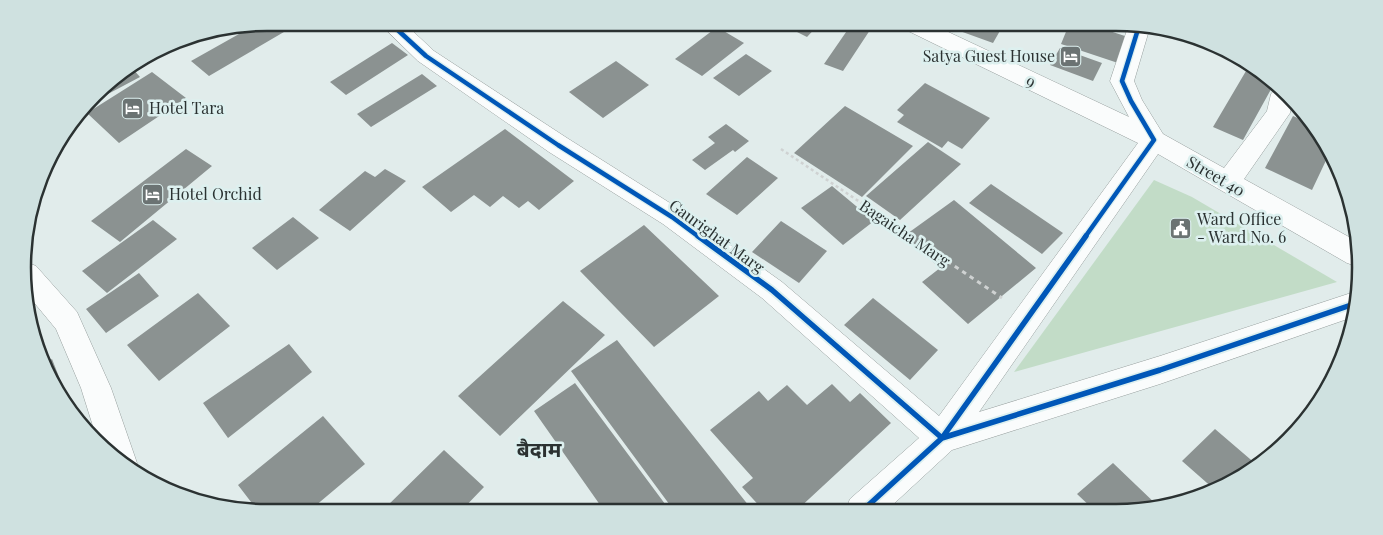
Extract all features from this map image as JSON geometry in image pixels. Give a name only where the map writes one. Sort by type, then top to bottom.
[{"type":"street","name":"Gaurighat Marg","points":[[399,31],[426,56],[558,145],[672,217],[772,290],[942,438]]},
{"type":"street","name":"9","points":[[927,31],[1154,140]]},
{"type":"street","points":[[870,504],[942,438],[1030,317],[1154,140],[1131,101],[1122,81],[1136,32]]},
{"type":"street","points":[[1227,183],[1278,113],[1282,99]]},
{"type":"street","name":"Street 40","points":[[1154,140],[1351,252]]},
{"type":"street","points":[[32,281],[67,321],[96,388],[116,448]]},
{"type":"street","points":[[942,438],[1160,370],[1349,306]]},
{"type":"green space","points":[[1154,180],[1192,197],[1337,282],[1014,372]]},
{"type":"building","points":[[286,31],[209,76],[191,61],[241,33]]},
{"type":"building","points":[[712,31],[724,31],[744,43],[702,76],[675,59]]},
{"type":"building","points":[[795,31],[813,31],[807,37]]},
{"type":"building","points":[[847,31],[869,31],[843,71],[824,64]]},
{"type":"building","points":[[960,31],[1000,31],[993,43]]},
{"type":"building","points":[[1066,31],[1110,31],[1128,37],[1118,63],[1061,44]]},
{"type":"building","points":[[392,43],[408,55],[346,95],[330,82]]},
{"type":"building","points":[[1060,48],[1102,63],[1093,81],[1050,65]]},
{"type":"building","points":[[746,54],[772,71],[739,96],[713,78]]},
{"type":"building","points":[[616,61],[649,85],[603,118],[569,92]]},
{"type":"building","points":[[1246,71],[1271,90],[1243,140],[1213,127]]},
{"type":"building","points":[[135,72],[140,77],[106,95]]},
{"type":"building","name":"Hotel Tara","points":[[152,72],[186,98],[119,143],[88,114],[92,110]]},
{"type":"building","points":[[422,74],[437,86],[371,127],[357,114]]},
{"type":"building","points":[[925,83],[990,118],[962,149],[948,141],[942,148],[897,122],[904,115],[897,110]]},
{"type":"building","points":[[845,106],[913,146],[862,197],[794,153]]},
{"type":"building","points":[[1293,116],[1298,118],[1312,136],[1326,161],[1312,190],[1265,168]]},
{"type":"building","points":[[726,124],[749,141],[705,170],[692,160],[715,143],[708,137]]},
{"type":"building","points":[[505,129],[574,181],[539,210],[528,201],[519,208],[503,196],[490,207],[474,195],[451,212],[422,187]]},
{"type":"building","points":[[928,142],[961,164],[900,220],[866,196]]},
{"type":"building","name":"Hotel Orchid","points":[[186,149],[212,166],[120,242],[91,221]]},
{"type":"building","points":[[747,157],[778,178],[737,215],[706,194]]},
{"type":"building","points":[[385,169],[406,181],[350,231],[319,210],[365,171],[375,177]]},
{"type":"building","points":[[991,184],[1063,233],[1042,254],[969,203]]},
{"type":"building","points":[[832,186],[874,221],[843,245],[801,208]]},
{"type":"building","points":[[954,200],[1036,268],[968,324],[922,282],[940,268],[904,236]]},
{"type":"building","points":[[293,217],[319,238],[277,270],[252,248]]},
{"type":"building","points":[[153,220],[177,239],[107,293],[82,271]]},
{"type":"building","points":[[781,221],[827,251],[799,283],[752,252]]},
{"type":"building","points":[[644,225],[719,296],[654,347],[580,271]]},
{"type":"building","points":[[139,273],[159,296],[106,333],[86,309]]},
{"type":"building","points":[[198,293],[230,326],[159,381],[127,345]]},
{"type":"building","points":[[873,298],[938,350],[910,380],[844,325]]},
{"type":"building","points":[[563,301],[605,335],[500,436],[458,396]]},
{"type":"building","points":[[617,340],[747,504],[669,504],[571,371]]},
{"type":"building","points":[[289,344],[312,372],[228,438],[203,403]]},
{"type":"building","points":[[52,359],[61,383],[56,372],[50,360]]},
{"type":"building","points":[[575,383],[665,504],[599,504],[534,411]]},
{"type":"building","points":[[832,384],[850,402],[860,393],[891,423],[804,504],[758,504],[742,487],[753,478],[710,430],[759,391],[768,401],[787,385],[807,405]]},
{"type":"building","points":[[323,416],[365,464],[318,504],[252,503],[238,485]]},
{"type":"building","points":[[1215,429],[1252,460],[1209,485],[1182,461]]},
{"type":"building","points":[[444,450],[484,487],[468,504],[389,504]]},
{"type":"building","points":[[1113,463],[1152,501],[1088,504],[1077,494]]},
{"type":"cycle path","points":[[399,31],[426,56],[558,145],[672,217],[772,290],[942,438],[1160,370],[1349,306]]},
{"type":"cycle path","points":[[870,504],[942,438],[1154,140],[1131,101],[1122,81],[1137,32]]},
{"type":"place","name":"Satya Guest House","points":[[1071,56]]},
{"type":"place","name":"Hotel Tara","points":[[133,108]]},
{"type":"place","name":"Hotel Orchid","points":[[153,194]]},
{"type":"place","name":"Ward Office - Ward No. 6","points":[[1181,228]]},
{"type":"district","name":"बैदाम","points":[[539,450]]}]
